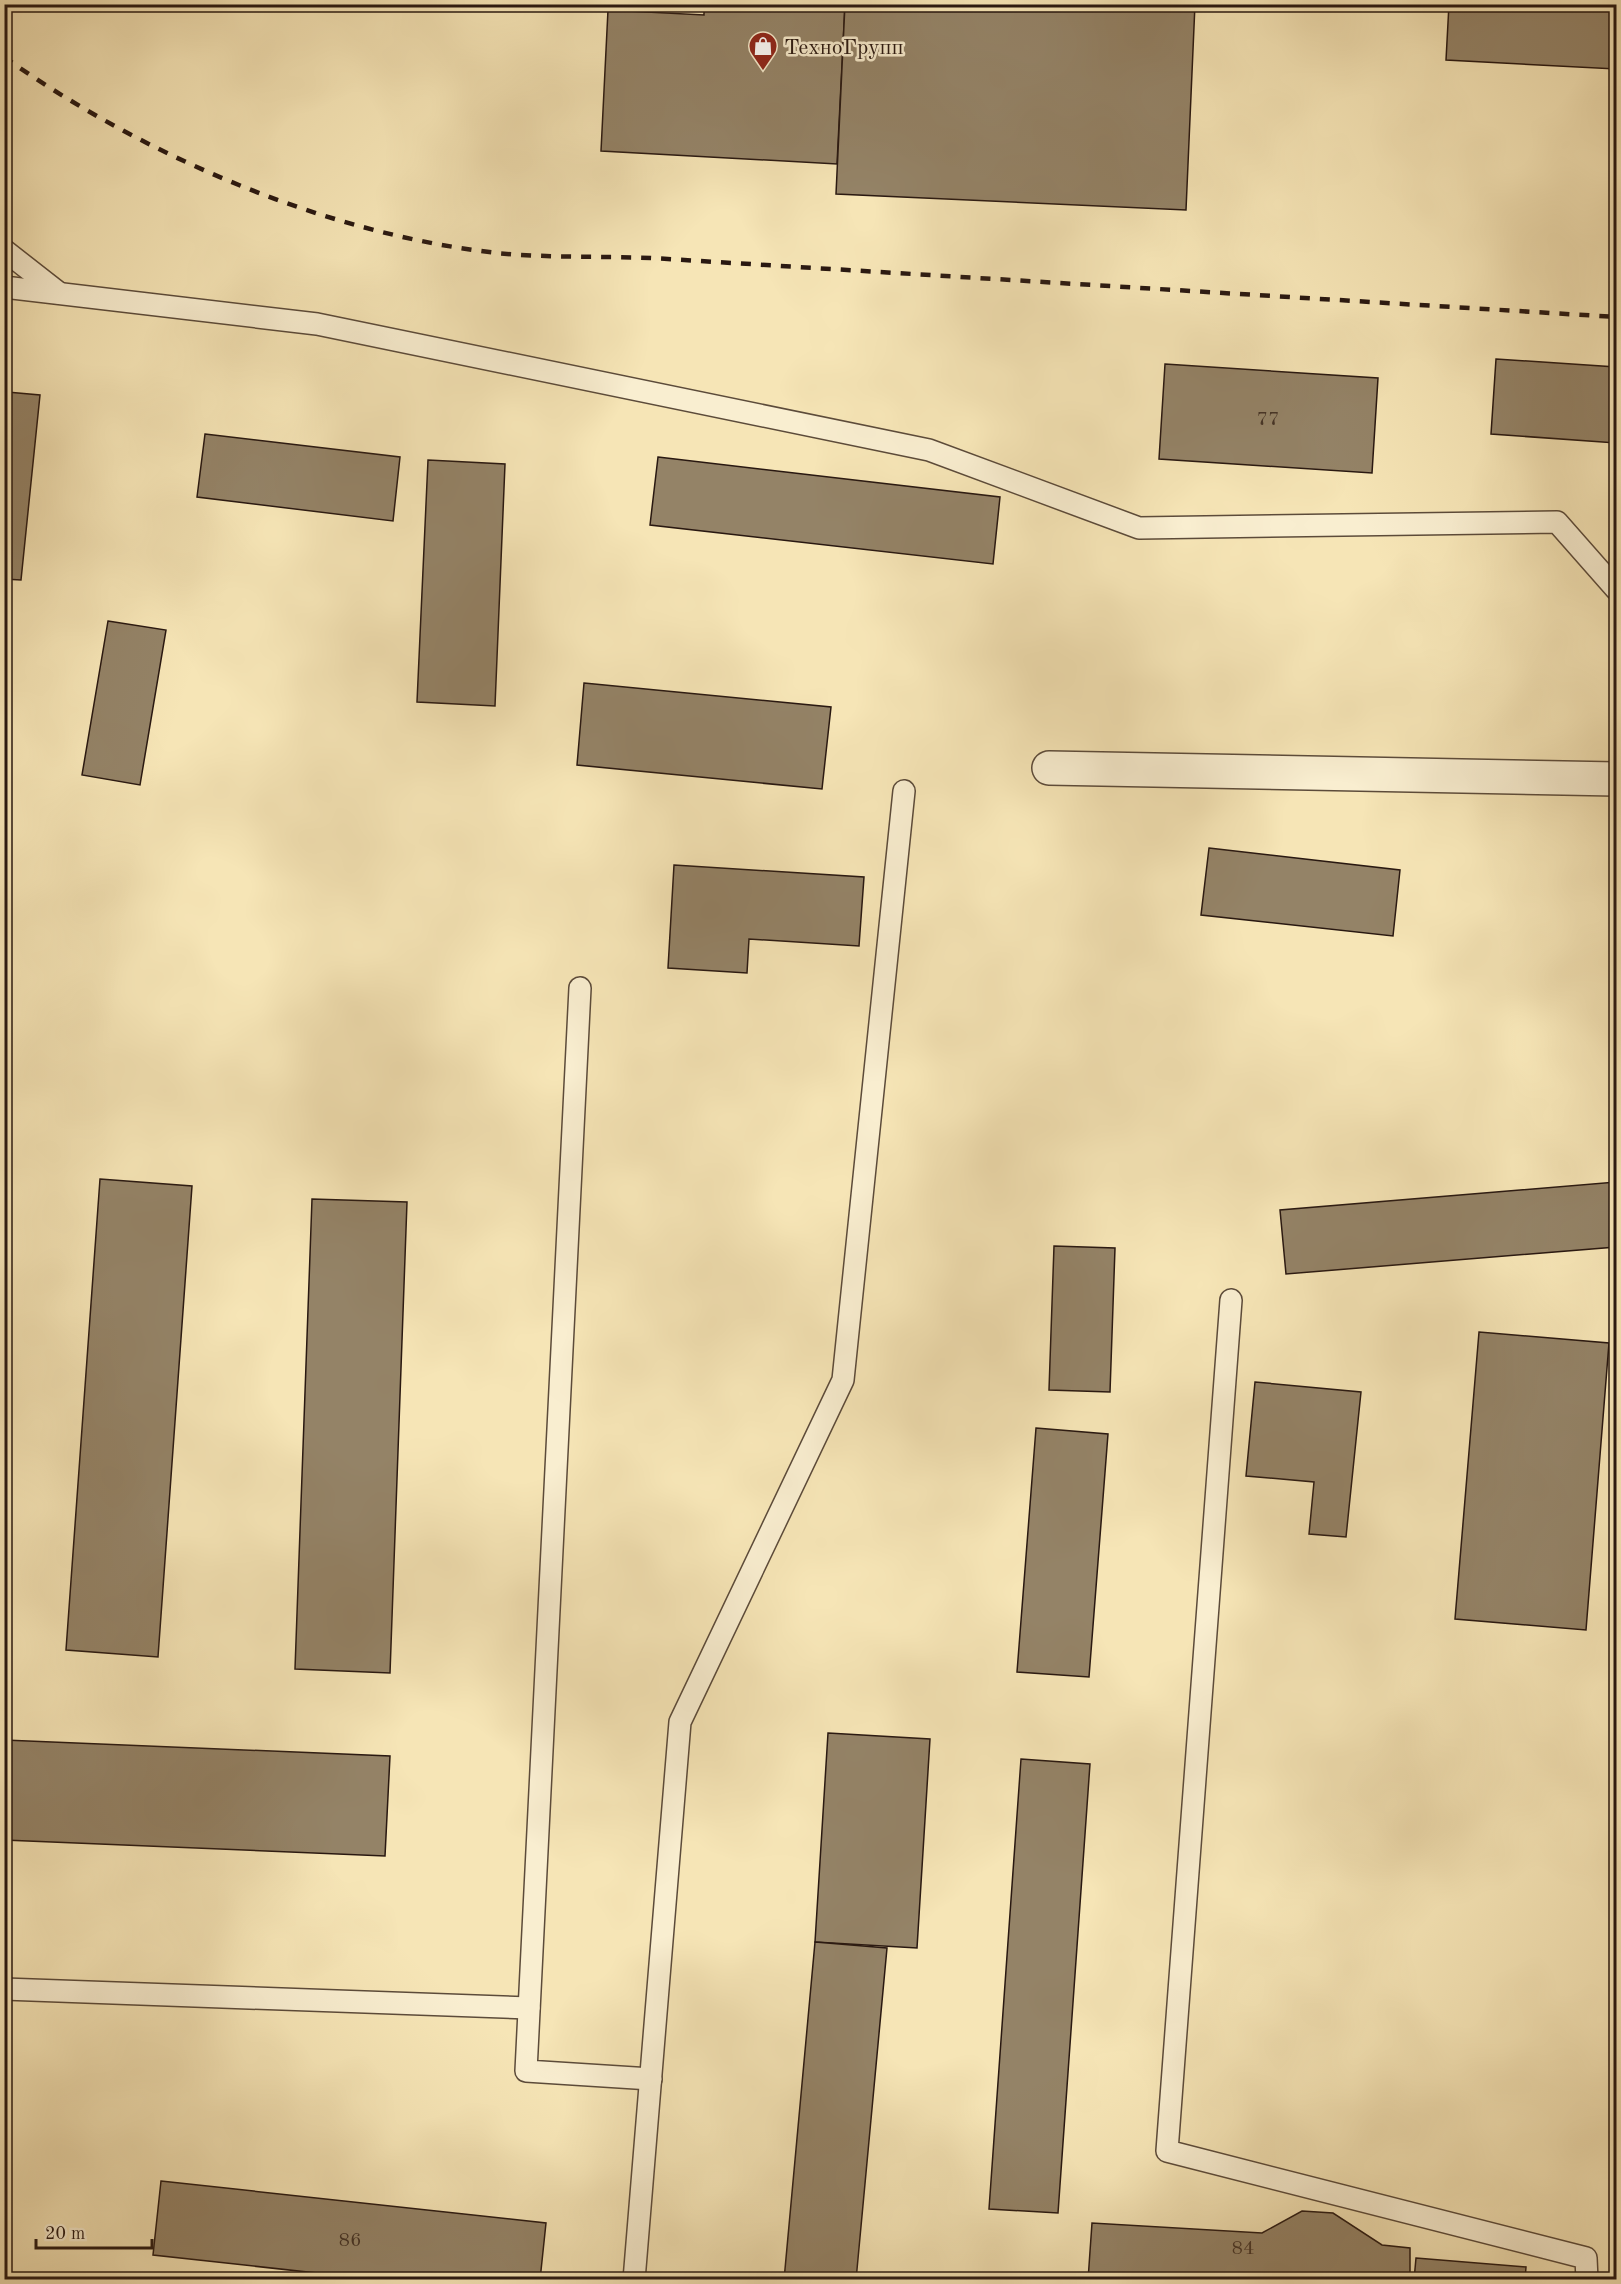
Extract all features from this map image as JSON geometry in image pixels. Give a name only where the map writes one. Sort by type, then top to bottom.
[{"type":"street","points":[[1049,768],[1617,779]]},
{"type":"lane","points":[[4,250],[59,294]]},
{"type":"lane","points":[[4,287],[317,324],[929,450],[1139,528],[1557,522],[1617,589]]},
{"type":"lane","points":[[634,2280],[680,1722],[843,1380],[904,791]]},
{"type":"lane","points":[[580,988],[526,2071],[651,2079]]},
{"type":"lane","points":[[1231,1300],[1167,2151],[1586,2258],[1587,2280]]},
{"type":"lane","points":[[4,1989],[529,2008]]},
{"type":"building","points":[[704,4],[845,4],[837,164],[601,151],[608,10],[704,15]]},
{"type":"building","points":[[845,4],[1195,4],[1186,210],[836,194]]},
{"type":"building","points":[[1449,4],[1616,4],[1616,69],[1446,60]]},
{"type":"building","points":[[1496,359],[1616,367],[1616,443],[1491,434]]},
{"type":"building","points":[[1165,364],[1378,378],[1372,473],[1159,459]]},
{"type":"building","points":[[7,392],[40,395],[21,580],[4,579],[4,420]]},
{"type":"building","points":[[205,434],[400,457],[393,521],[197,497]]},
{"type":"building","points":[[658,457],[1000,497],[993,564],[650,525]]},
{"type":"building","points":[[428,460],[505,464],[495,706],[417,702]]},
{"type":"building","points":[[108,621],[166,630],[140,785],[82,775]]},
{"type":"building","points":[[584,683],[831,707],[822,789],[577,765]]},
{"type":"building","points":[[1209,848],[1400,870],[1393,936],[1201,915]]},
{"type":"building","points":[[674,865],[864,877],[859,946],[749,939],[747,973],[668,968]]},
{"type":"building","points":[[100,1179],[192,1186],[158,1657],[66,1650]]},
{"type":"building","points":[[1616,1182],[1616,1247],[1286,1274],[1280,1210]]},
{"type":"building","points":[[312,1199],[407,1202],[390,1673],[295,1669]]},
{"type":"building","points":[[1054,1246],[1115,1248],[1110,1392],[1049,1390]]},
{"type":"building","points":[[1479,1332],[1609,1343],[1586,1630],[1455,1619]]},
{"type":"building","points":[[1255,1382],[1361,1392],[1346,1537],[1309,1534],[1314,1482],[1246,1476]]},
{"type":"building","points":[[1036,1428],[1108,1434],[1089,1677],[1017,1672]]},
{"type":"building","points":[[828,1733],[930,1739],[917,1948],[815,1942]]},
{"type":"building","points":[[4,1740],[390,1756],[385,1856],[4,1840]]},
{"type":"building","points":[[1021,1759],[1090,1764],[1058,2213],[989,2209]]},
{"type":"building","points":[[815,1942],[887,1948],[856,2280],[784,2280]]},
{"type":"building","points":[[161,2181],[546,2223],[540,2280],[380,2280],[153,2255]]},
{"type":"building","points":[[1302,2211],[1333,2213],[1382,2245],[1410,2248],[1410,2280],[1088,2280],[1092,2223],[1262,2233]]},
{"type":"building","points":[[1416,2258],[1526,2267],[1525,2280],[1414,2280]]},
{"type":"railway","points":[[4,57],[58,93],[176,158],[303,209],[368,228],[432,243],[516,255],[651,258],[1616,317]]},
{"type":"place","name":"ТехноГрупп","points":[[763,72]]}]
